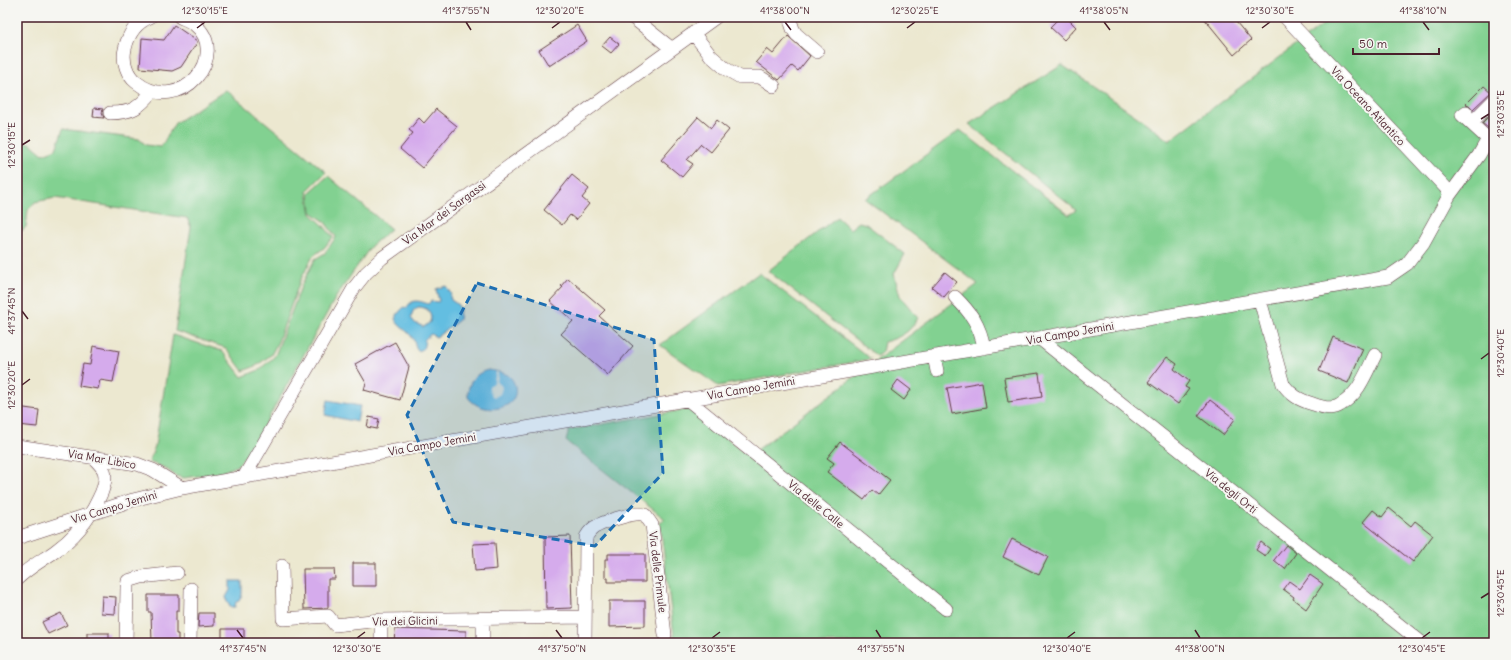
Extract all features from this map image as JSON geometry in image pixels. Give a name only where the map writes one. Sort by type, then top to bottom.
[{"type":"street","points":[[148,17],[134,27],[127,40],[124,52],[125,67],[132,78],[142,87],[152,91],[170,93],[192,83],[201,73],[206,60],[207,46],[202,33],[193,23],[180,17]]},
{"type":"street","points":[[632,17],[671,48]]},
{"type":"street","points":[[789,17],[793,30],[796,34],[817,52]]},
{"type":"street","name":"Via Oceano Atlantico","points":[[1285,17],[1446,187],[1449,196]]},
{"type":"street","name":"Via Mar dei Sargassi","points":[[244,477],[354,288],[366,272],[382,258],[693,33],[711,18]]},
{"type":"street","points":[[693,33],[711,56],[726,69],[740,77],[760,77],[774,86]]},
{"type":"street","points":[[110,113],[123,113],[140,106],[152,91]]},
{"type":"street","name":"Via Campo Jemini","points":[[17,538],[133,500],[182,488],[1388,277],[1407,264],[1423,243],[1449,196],[1479,155],[1488,139],[1468,117],[1494,100]]},
{"type":"street","points":[[955,297],[968,310],[976,322],[984,348]]},
{"type":"street","points":[[1260,300],[1283,384],[1290,394],[1306,402],[1323,407],[1339,406],[1359,388],[1375,355]]},
{"type":"street","name":"Via degli Orti","points":[[1039,338],[1422,643]]},
{"type":"street","points":[[934,356],[937,371]]},
{"type":"street","name":"Via delle Calle","points":[[687,399],[946,609]]},
{"type":"street","name":"Via Mar Libico","points":[[17,446],[93,457],[145,467],[182,488]]},
{"type":"street","points":[[17,579],[32,566],[60,547],[76,533],[92,513],[105,481],[104,469],[93,457]]},
{"type":"street","name":"Via delle Primule","points":[[585,643],[585,542],[587,534],[596,526],[637,514],[644,514],[652,525],[666,635]]},
{"type":"street","name":"Via dei Glicini","points":[[282,566],[284,619],[328,616],[335,625],[381,620],[584,617]]},
{"type":"street","points":[[126,643],[128,582],[141,577],[177,573]]},
{"type":"street","points":[[190,643],[191,589]]},
{"type":"street","points":[[483,619],[483,643]]},
{"type":"street","points":[[381,620],[381,643]]},
{"type":"highlighted area","points":[[477,283],[654,340],[663,473],[595,546],[453,522],[407,415]]},
{"type":"green space","points":[[1333,17],[1494,17],[1494,643],[675,643],[660,523],[665,519],[566,441],[569,430],[689,409],[749,456],[978,284],[865,199],[960,130],[1069,215],[1076,210],[969,124],[1062,65],[1146,123],[1169,141]]},
{"type":"green space","points":[[226,90],[326,172],[307,191],[311,214],[333,237],[324,248],[313,256],[300,281],[278,342],[271,355],[256,366],[243,371],[226,348],[175,331],[191,227],[187,218],[55,198],[35,202],[28,210],[26,227],[17,235],[17,143],[30,143],[43,154],[56,149],[63,129],[139,139],[146,145],[161,147],[175,123]]},
{"type":"green space","points":[[328,176],[391,229],[371,246],[336,297],[250,451],[237,466],[219,473],[184,478],[176,476],[165,468],[149,462],[155,446],[173,335],[222,351],[242,377],[259,370],[275,356],[302,284],[315,259],[325,253],[336,237],[324,221],[311,212],[309,193]]},
{"type":"green space","points":[[837,217],[850,229],[859,222],[866,224],[905,254],[894,274],[900,296],[918,318],[911,328],[904,334],[895,339],[884,342],[882,352],[877,356],[768,271]]},
{"type":"green space","points":[[759,273],[871,359],[718,386],[660,345]]},
{"type":"water","points":[[446,286],[451,294],[451,300],[460,308],[459,320],[436,337],[431,334],[425,340],[423,349],[418,351],[414,340],[409,333],[399,325],[395,319],[404,307],[407,308],[413,302],[419,301],[428,304],[431,301],[438,302],[436,289]],"holes":[[[418,307],[427,309],[431,315],[430,322],[424,327],[415,323],[411,318],[413,311]]]},
{"type":"water","points":[[488,370],[507,375],[512,379],[516,391],[513,399],[507,405],[491,409],[481,407],[471,401],[468,397],[470,383],[476,376],[483,371]]},
{"type":"water","points":[[328,400],[360,406],[357,422],[325,415]]},
{"type":"water","points":[[230,581],[242,581],[242,595],[239,601],[236,602],[235,607],[230,607],[226,597],[230,590]]},
{"type":"pier","points":[[496,372],[498,372],[497,383],[501,385],[502,388],[500,394],[495,397],[492,396],[489,386],[494,383]]},
{"type":"building","points":[[1060,17],[1066,17],[1076,27],[1064,40],[1050,27]]},
{"type":"building","points":[[1203,17],[1232,17],[1251,40],[1234,55]]},
{"type":"building","points":[[174,25],[197,41],[181,67],[172,71],[140,68],[142,38],[164,40]]},
{"type":"building","points":[[577,25],[587,41],[549,66],[539,50]]},
{"type":"building","points":[[788,36],[810,56],[798,71],[792,66],[779,80],[756,62],[767,49],[773,54]]},
{"type":"building","points":[[610,37],[619,44],[611,53],[602,46]]},
{"type":"building","points":[[1484,86],[1491,92],[1473,109],[1466,104]]},
{"type":"building","points":[[94,108],[103,109],[102,113],[104,118],[93,117]]},
{"type":"building","points":[[436,109],[457,126],[422,168],[400,149],[413,133],[409,130],[419,118],[424,123]]},
{"type":"building","points":[[1494,111],[1494,133],[1482,123]]},
{"type":"building","points":[[698,117],[711,128],[717,120],[729,130],[711,152],[701,144],[687,160],[693,164],[682,177],[661,160]]},
{"type":"building","points":[[572,175],[589,189],[582,198],[589,204],[576,220],[570,215],[562,225],[544,210]]},
{"type":"building","points":[[945,272],[957,282],[944,297],[932,287]]},
{"type":"building","points":[[568,278],[605,310],[599,316],[633,346],[608,375],[561,334],[573,321],[550,301],[563,287],[561,286]]},
{"type":"building","points":[[1333,337],[1363,349],[1348,383],[1319,371]]},
{"type":"building","points":[[395,342],[409,367],[400,400],[364,390],[366,383],[355,364]]},
{"type":"building","points":[[93,346],[119,351],[113,382],[100,380],[98,389],[79,386],[83,364],[90,365]]},
{"type":"building","points":[[1167,357],[1177,364],[1174,369],[1189,381],[1185,387],[1189,389],[1178,404],[1148,382]]},
{"type":"building","points":[[1039,373],[1042,397],[1008,402],[1004,378]]},
{"type":"building","points":[[898,380],[911,390],[904,400],[891,390]]},
{"type":"building","points":[[982,382],[986,408],[952,414],[947,388]]},
{"type":"building","points":[[1210,400],[1235,419],[1223,435],[1198,416]]},
{"type":"building","points":[[17,407],[39,410],[37,427],[17,425]]},
{"type":"building","points":[[369,417],[379,419],[377,429],[367,427]]},
{"type":"building","points":[[840,442],[890,480],[878,495],[872,490],[864,500],[827,472],[834,463],[827,458]]},
{"type":"building","points":[[1389,508],[1411,526],[1415,521],[1433,535],[1413,562],[1363,522],[1373,510],[1382,517]]},
{"type":"building","points":[[570,536],[572,608],[546,609],[545,537]]},
{"type":"building","points":[[1012,539],[1048,557],[1039,575],[1003,557]]},
{"type":"building","points":[[1261,542],[1270,549],[1265,556],[1256,550]]},
{"type":"building","points":[[495,543],[497,569],[475,571],[473,544]]},
{"type":"building","points":[[1286,545],[1296,553],[1285,569],[1274,560]]},
{"type":"building","points":[[608,554],[645,554],[645,582],[608,582],[608,578],[605,578],[605,559],[608,559]]},
{"type":"building","points":[[353,563],[376,563],[376,586],[353,586]]},
{"type":"building","points":[[303,569],[334,569],[335,579],[328,579],[328,608],[304,609]]},
{"type":"building","points":[[1310,575],[1323,584],[1306,609],[1283,589],[1289,581],[1300,589]]},
{"type":"building","points":[[148,595],[179,595],[179,611],[176,611],[176,634],[178,634],[178,643],[152,643],[151,612],[148,612]]},
{"type":"building","points":[[102,596],[116,597],[115,614],[101,613]]},
{"type":"building","points":[[609,601],[645,601],[645,626],[609,627]]},
{"type":"building","points":[[61,613],[67,625],[48,634],[42,622]]},
{"type":"building","points":[[199,613],[214,613],[214,626],[198,627]]},
{"type":"building","points":[[222,629],[244,629],[244,643],[222,643]]},
{"type":"building","points":[[395,629],[466,631],[466,643],[394,643]]},
{"type":"building","points":[[87,633],[109,633],[109,643],[87,643]]}]
